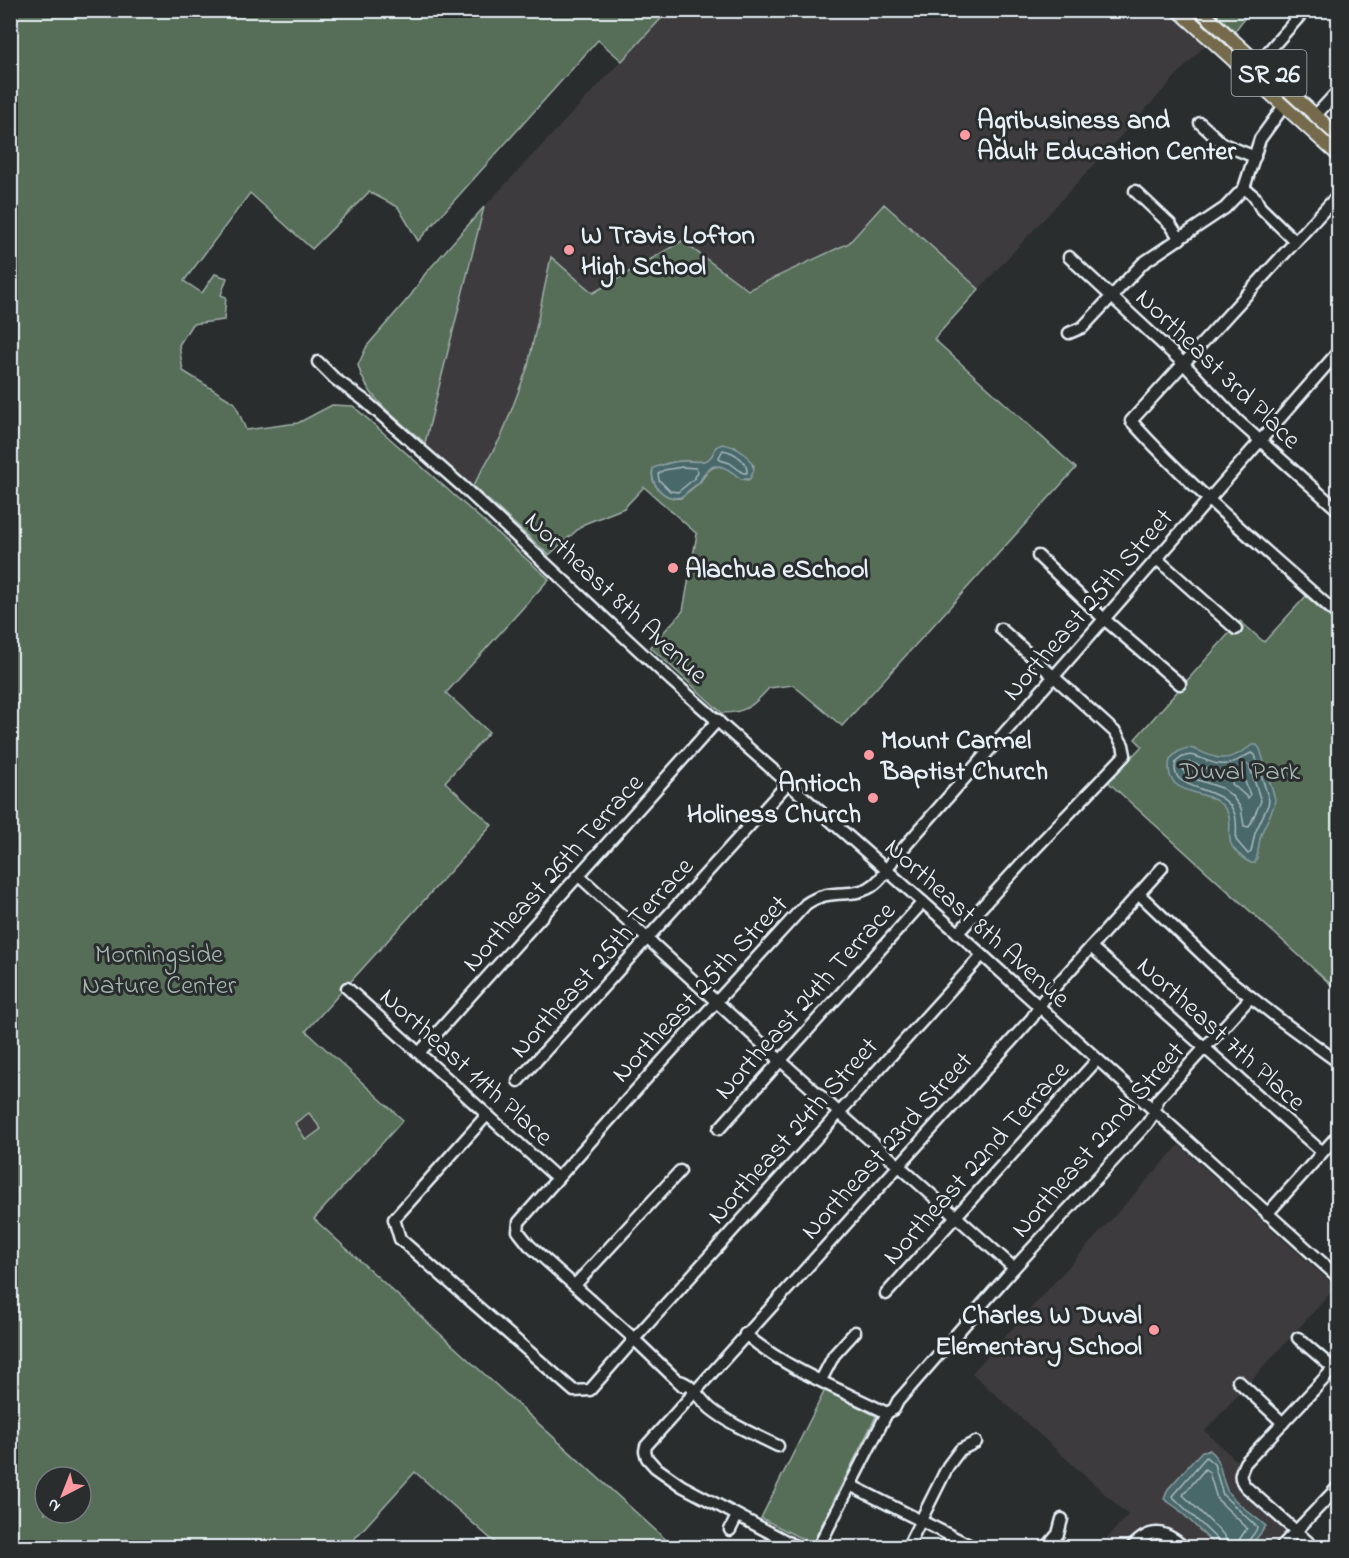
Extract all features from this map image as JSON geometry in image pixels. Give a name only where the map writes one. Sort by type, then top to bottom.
[{"type":"main road","name":"SR 26","points":[[1178,10],[1338,155]]},
{"type":"main road","name":"SR 26","points":[[1200,10],[1338,135]]},
{"type":"main road","points":[[1248,74],[1258,63]]},
{"type":"main road","points":[[1284,106],[1294,95]]},
{"type":"main road","points":[[1306,126],[1316,115]]},
{"type":"street","points":[[1258,63],[1305,10]]},
{"type":"street","points":[[1316,115],[1338,91]]},
{"type":"street","points":[[1069,333],[1083,327],[1143,263],[1225,208],[1244,188],[1265,130],[1284,106]]},
{"type":"street","points":[[1200,123],[1223,144],[1255,157]]},
{"type":"street","points":[[1244,188],[1295,241]]},
{"type":"street","points":[[1135,191],[1170,224],[1180,239]]},
{"type":"street","points":[[1338,195],[1131,421],[1158,452],[1209,500],[1338,615]]},
{"type":"street","name":"Northeast 3rd Place","points":[[1069,257],[1183,363],[1237,420],[1338,510]]},
{"type":"street","name":"Northeast 25th Street","points":[[575,1285],[529,1245],[518,1231],[519,1222],[806,904],[814,898],[865,891],[887,871],[893,860],[1261,441],[1333,367],[1338,352]]},
{"type":"street","name":"Northeast 8th Avenue","points":[[318,362],[335,379],[364,400],[463,486],[644,656],[958,933],[1338,1277]]},
{"type":"street","points":[[1038,556],[1104,619],[1180,684]]},
{"type":"street","points":[[1157,559],[1236,629]]},
{"type":"street","points":[[958,933],[1125,755],[1123,745],[1116,733],[1001,629]]},
{"type":"street","name":"Northeast 26th Terrace","points":[[419,1053],[718,720]]},
{"type":"street","name":"Northeast 25th Terrace","points":[[518,1081],[789,782]]},
{"type":"street","name":"Northeast 23rd Street","points":[[737,1516],[682,1486],[655,1467],[647,1458],[645,1451],[650,1440],[898,1166],[1162,868]]},
{"type":"street","points":[[579,876],[781,1061],[1014,1268]]},
{"type":"street","points":[[1139,894],[1229,980],[1338,1062]]},
{"type":"street","name":"Northeast 24th Terrace","points":[[719,1129],[922,902]]},
{"type":"street","name":"Northeast 7th Place","points":[[1091,947],[1204,1050],[1322,1152]]},
{"type":"street","name":"Northeast 24th Street","points":[[487,1115],[394,1219],[400,1239],[574,1391],[590,1390],[838,1112],[982,956]]},
{"type":"street","name":"Northeast 11th Place","points":[[347,988],[557,1178]]},
{"type":"street","name":"Northeast 22nd Street","points":[[818,1548],[887,1413],[894,1409],[898,1401],[1014,1268],[1147,1124],[1155,1112],[1157,1100],[1251,997]]},
{"type":"street","name":"Northeast 22nd Terrace","points":[[886,1294],[1097,1060]]},
{"type":"street","points":[[1267,1214],[1338,1135]]},
{"type":"street","points":[[680,1171],[575,1285],[679,1381],[682,1381],[690,1395],[702,1401],[723,1418],[778,1446]]},
{"type":"street","points":[[821,1380],[834,1355],[855,1332]]},
{"type":"street","points":[[745,1334],[764,1350],[887,1413]]},
{"type":"street","points":[[1298,1338],[1336,1366],[1245,1463],[1240,1474],[1240,1481],[1315,1548]]},
{"type":"street","points":[[1238,1381],[1283,1423]]},
{"type":"street","points":[[907,1548],[948,1466],[960,1450],[976,1442]]},
{"type":"street","points":[[850,1485],[975,1548]]},
{"type":"street","points":[[1280,1548],[1338,1487]]},
{"type":"street","points":[[730,1530],[737,1516],[799,1548]]},
{"type":"street","points":[[1046,1548],[1058,1534],[1062,1519]]},
{"type":"street","points":[[1131,1548],[1140,1538],[1149,1533],[1159,1532],[1176,1539],[1185,1548]]},
{"type":"shaded area","points":[[668,11],[1167,11],[1205,45],[979,289],[884,204],[850,243],[748,290],[682,241],[593,293],[551,258],[528,366],[502,435],[473,486],[425,443],[484,207]]},
{"type":"shaded area","points":[[309,1113],[321,1129],[306,1140],[294,1123]]},
{"type":"shaded area","name":"Charles W Duval Elementary School","points":[[1179,1145],[1336,1287],[1205,1431],[1239,1463],[1235,1472],[1238,1485],[1309,1547],[1099,1547],[1128,1515],[972,1373]]},
{"type":"green space","name":"Morningside Nature Center","points":[[10,11],[668,11],[622,61],[598,40],[418,241],[398,207],[369,192],[312,249],[250,193],[184,281],[202,293],[215,274],[227,278],[221,295],[226,297],[224,320],[192,324],[179,345],[183,371],[235,403],[246,430],[298,423],[332,405],[353,406],[549,579],[446,693],[489,732],[445,782],[492,825],[306,1031],[403,1120],[314,1219],[674,1547],[500,1547],[415,1472],[347,1547],[11,1547]],"holes":[[[309,1113],[321,1129],[306,1140],[295,1123]]]},
{"type":"green space","points":[[1213,11],[1250,11],[1235,31]]},
{"type":"green space","points":[[884,204],[979,289],[934,339],[1076,468],[842,726],[793,685],[769,688],[749,707],[722,713],[650,647],[683,611],[697,534],[644,487],[624,508],[584,524],[549,555],[473,486],[502,435],[528,366],[551,257],[593,293],[682,241],[748,290],[849,243]],"holes":[[[716,447],[735,447],[754,466],[748,480],[727,468],[717,466],[681,498],[664,494],[653,481],[653,469],[660,466],[681,461],[706,460],[710,458]]]},
{"type":"green space","points":[[484,207],[425,443],[376,399],[362,377],[358,365],[367,346],[411,295],[425,274]]},
{"type":"green space","name":"Duval Park","points":[[1306,596],[1338,625],[1338,701],[1334,706],[1338,710],[1338,991],[1108,782],[1142,746],[1135,739],[1240,621],[1264,642]]},
{"type":"green space","points":[[825,1390],[876,1416],[812,1544],[761,1518]]},
{"type":"water","points":[[722,444],[738,449],[747,456],[754,470],[750,479],[741,479],[725,468],[715,466],[706,471],[699,482],[684,496],[671,497],[657,487],[652,475],[653,468],[677,461],[706,460],[710,458],[716,447]]},
{"type":"water","points":[[1252,745],[1257,745],[1260,749],[1275,799],[1261,835],[1255,863],[1244,859],[1233,847],[1226,809],[1214,799],[1178,786],[1172,780],[1169,771],[1170,759],[1184,749],[1190,748],[1213,757],[1225,758],[1238,754]]},
{"type":"water","points":[[1210,1450],[1219,1465],[1227,1490],[1239,1504],[1266,1526],[1250,1547],[1217,1547],[1177,1508],[1164,1499],[1168,1489],[1202,1451]]},
{"type":"place","name":"Agribusiness and Adult Education Center","points":[[965,135]]},
{"type":"place","name":"W Travis Lofton High School","points":[[569,250]]},
{"type":"place","name":"Alachua eSchool","points":[[673,568]]},
{"type":"place","name":"Mount Carmel Baptist Church","points":[[869,755]]},
{"type":"place","name":"Antioch Holiness Church","points":[[873,798]]},
{"type":"place","name":"Charles W Duval Elementary School","points":[[1154,1330]]}]
